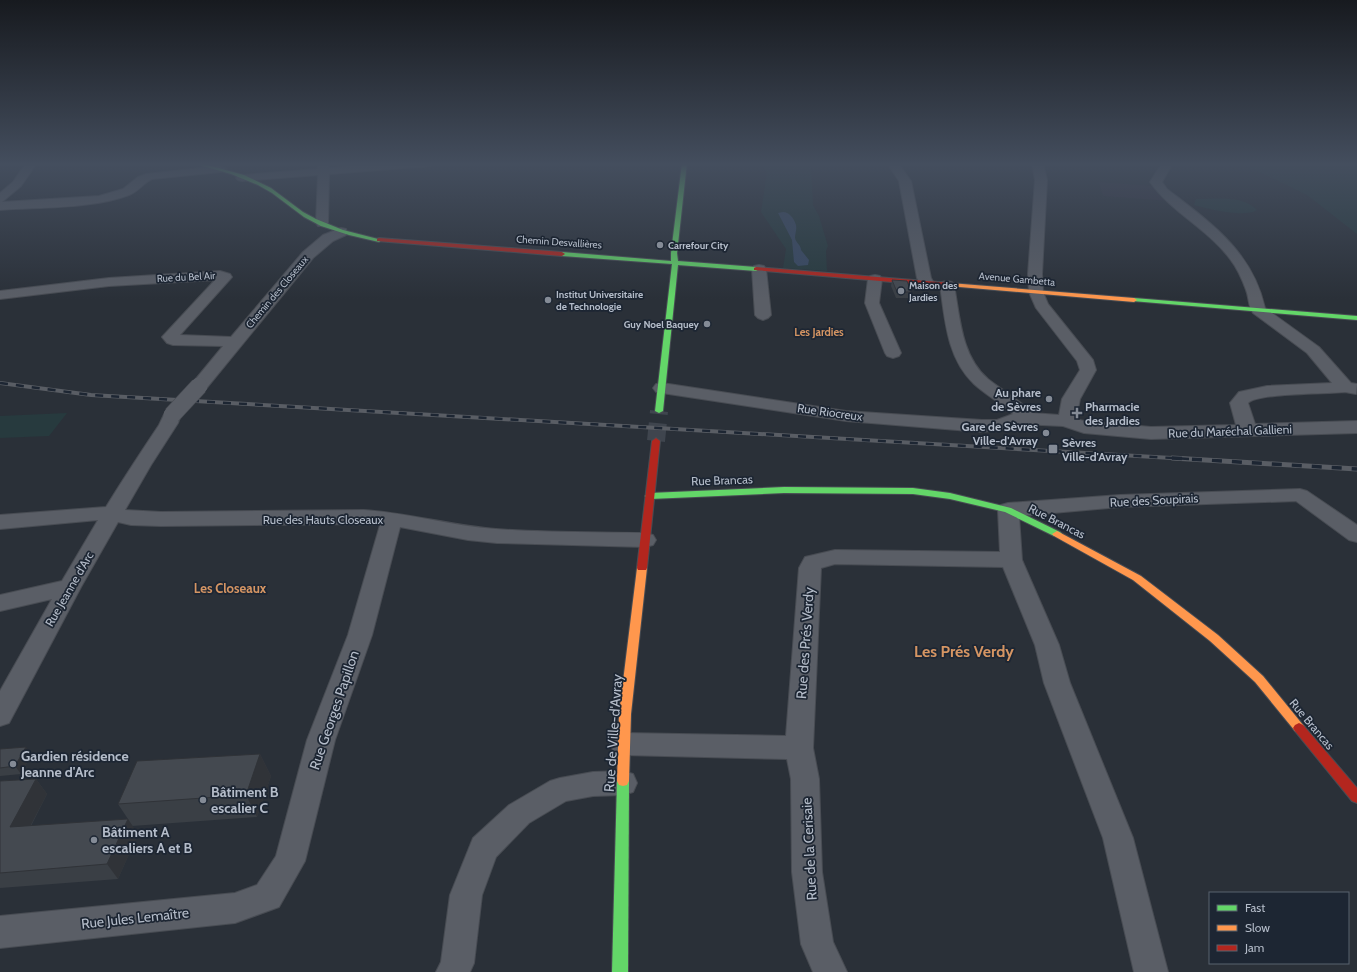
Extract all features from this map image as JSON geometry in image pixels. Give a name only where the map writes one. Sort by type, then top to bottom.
[{"type":"street","name":"Chemin Desvallières","points":[[297,208],[306,215],[341,232],[381,240],[675,262]]},
{"type":"street","points":[[322,223],[323,208]]},
{"type":"street","points":[[659,411],[679,208]]},
{"type":"street","points":[[910,208],[924,278],[927,283]]},
{"type":"street","points":[[1039,208],[1035,274],[1036,292],[1041,305],[1085,360],[1088,370],[1071,399],[1067,421]]},
{"type":"street","points":[[1183,208],[1227,245],[1240,260],[1257,299],[1258,310],[1313,350],[1351,388]]},
{"type":"street","name":"Chemin des Closeaux","points":[[172,414],[236,342],[308,255],[328,238],[341,232]]},
{"type":"street","name":"Avenue Gambetta","points":[[675,262],[1357,318]]},
{"type":"street","points":[[759,269],[763,315]]},
{"type":"street","name":"Rue du Bel Air","points":[[0,295],[109,282],[220,275],[225,278],[170,338],[173,340],[236,342]]},
{"type":"street","points":[[875,279],[872,303],[893,353]]},
{"type":"street","points":[[947,285],[954,334],[972,373],[1018,408],[1026,418]]},
{"type":"street","name":"Rue Riocreux","points":[[662,388],[846,416],[982,426],[999,425],[1020,418],[1067,421]]},
{"type":"street","points":[[1247,430],[1239,403],[1245,396],[1267,391],[1351,388]]},
{"type":"street","name":"Rue Jeanne d'Arc","points":[[0,715],[70,587],[141,465],[169,423],[172,414]]},
{"type":"street","name":"Rue du Maréchal Gallieni","points":[[1067,421],[1075,425],[1151,433],[1357,427]]},
{"type":"street","name":"Rue de Ville-d'Avray","points":[[620,972],[623,783],[626,708],[656,441]]},
{"type":"street","name":"Rue Brancas","points":[[650,496],[784,490],[912,491],[950,496],[1008,510],[1048,528],[1137,578],[1214,638],[1259,679],[1357,798]]},
{"type":"street","name":"Rue des Soupirais","points":[[1008,510],[1120,500],[1300,494],[1357,535]]},
{"type":"street","points":[[1008,510],[1011,560],[1047,645],[1057,683],[1118,838],[1151,972]]},
{"type":"street","name":"Rue des Hauts Closeaux","points":[[0,522],[104,513],[131,518],[161,519],[364,517],[392,519],[468,533],[497,536],[645,540]]},
{"type":"street","name":"Rue Georges Papillon","points":[[268,896],[290,861],[321,740],[360,634],[392,519]]},
{"type":"street","name":"Rue des Prés Verdy","points":[[799,748],[810,568],[813,562],[835,557],[1011,560]]},
{"type":"street","points":[[0,603],[70,587]]},
{"type":"street","points":[[624,744],[799,748]]},
{"type":"street","name":"Rue de la Cerisaie","points":[[799,748],[805,779],[807,872],[811,901],[817,944],[830,972]]},
{"type":"street","points":[[454,972],[457,963],[466,895],[484,848],[519,814],[560,790],[593,784],[623,783]]},
{"type":"street","name":"Rue Jules Lemaître","points":[[0,932],[235,908],[268,896]]},
{"type":"green space","points":[[762,208],[815,208],[819,216],[828,246],[826,251],[827,271],[783,268],[786,249],[761,212]]},
{"type":"green space","points":[[1209,208],[1255,208],[1257,210],[1244,213],[1235,213]]},
{"type":"green space","points":[[1324,208],[1357,208],[1357,234]]},
{"type":"green space","points":[[67,413],[49,436],[0,438],[0,416]]},
{"type":"water","points":[[783,212],[789,214],[795,222],[795,238],[801,250],[809,260],[808,265],[798,266],[794,262],[792,240],[778,213]]},
{"type":"building","points":[[892,280],[907,281],[911,292],[897,292]]},
{"type":"building","points":[[26,747],[15,766],[0,768],[0,749]]},
{"type":"building","points":[[260,754],[246,795],[118,804],[137,761]]},
{"type":"building","points":[[36,779],[10,827],[128,819],[107,864],[0,873],[0,781]]},
{"type":"tunnel","points":[[656,441],[659,411]]},
{"type":"railway","points":[[0,383],[91,395],[1180,458]]},
{"type":"railway","points":[[1172,458],[1180,458]]},
{"type":"railway","points":[[1180,458],[1189,459]]},
{"type":"railway","points":[[1180,458],[1357,469]]},
{"type":"traffic: fast","points":[[295,208],[323,225],[351,234],[379,240]]},
{"type":"traffic: fast","points":[[659,411],[675,268],[674,253],[679,208]]},
{"type":"traffic: fast","points":[[562,254],[756,269]]},
{"type":"traffic: fast","points":[[1134,300],[1357,318]]},
{"type":"traffic: fast","points":[[650,496],[784,490],[913,491],[950,496],[1008,510],[1057,534]]},
{"type":"traffic: fast","points":[[620,972],[623,781]]},
{"type":"traffic: slow","points":[[950,285],[1134,300]]},
{"type":"traffic: slow","points":[[1057,534],[1137,578],[1214,638],[1259,679],[1299,728]]},
{"type":"traffic: slow","points":[[623,781],[625,714],[642,568]]},
{"type":"traffic: jam","points":[[379,240],[562,254]]},
{"type":"traffic: jam","points":[[756,269],[950,285]]},
{"type":"traffic: jam","points":[[642,568],[656,441]]},
{"type":"traffic: jam","points":[[1299,728],[1357,797]]},
{"type":"place","name":"Carrefour City","points":[[660,245]]},
{"type":"place","name":"Maison des Jardies","points":[[901,291]]},
{"type":"place","name":"Institut Universitaire de Technologie","points":[[548,300]]},
{"type":"place","name":"Guy Noel Baquey","points":[[707,324]]},
{"type":"place","name":"Au phare de Sèvres","points":[[1049,399]]},
{"type":"place","name":"Pharmacie des Jardies","points":[[1077,413]]},
{"type":"place","name":"Gare de Sèvres Ville-d'Avray","points":[[1046,433]]},
{"type":"place","name":"Sèvres Ville-d'Avray","points":[[1053,449]]},
{"type":"place","name":"Gardien résidence Jeanne d'Arc","points":[[13,764]]},
{"type":"place","name":"Bâtiment B escalier C","points":[[203,800]]},
{"type":"place","name":"Bâtiment A escaliers A et B","points":[[94,840]]},
{"type":"district","name":"Les Jardies","points":[[819,332]]},
{"type":"district","name":"Les Closeaux","points":[[230,588]]},
{"type":"district","name":"Les Prés Verdy","points":[[964,651]]}]
